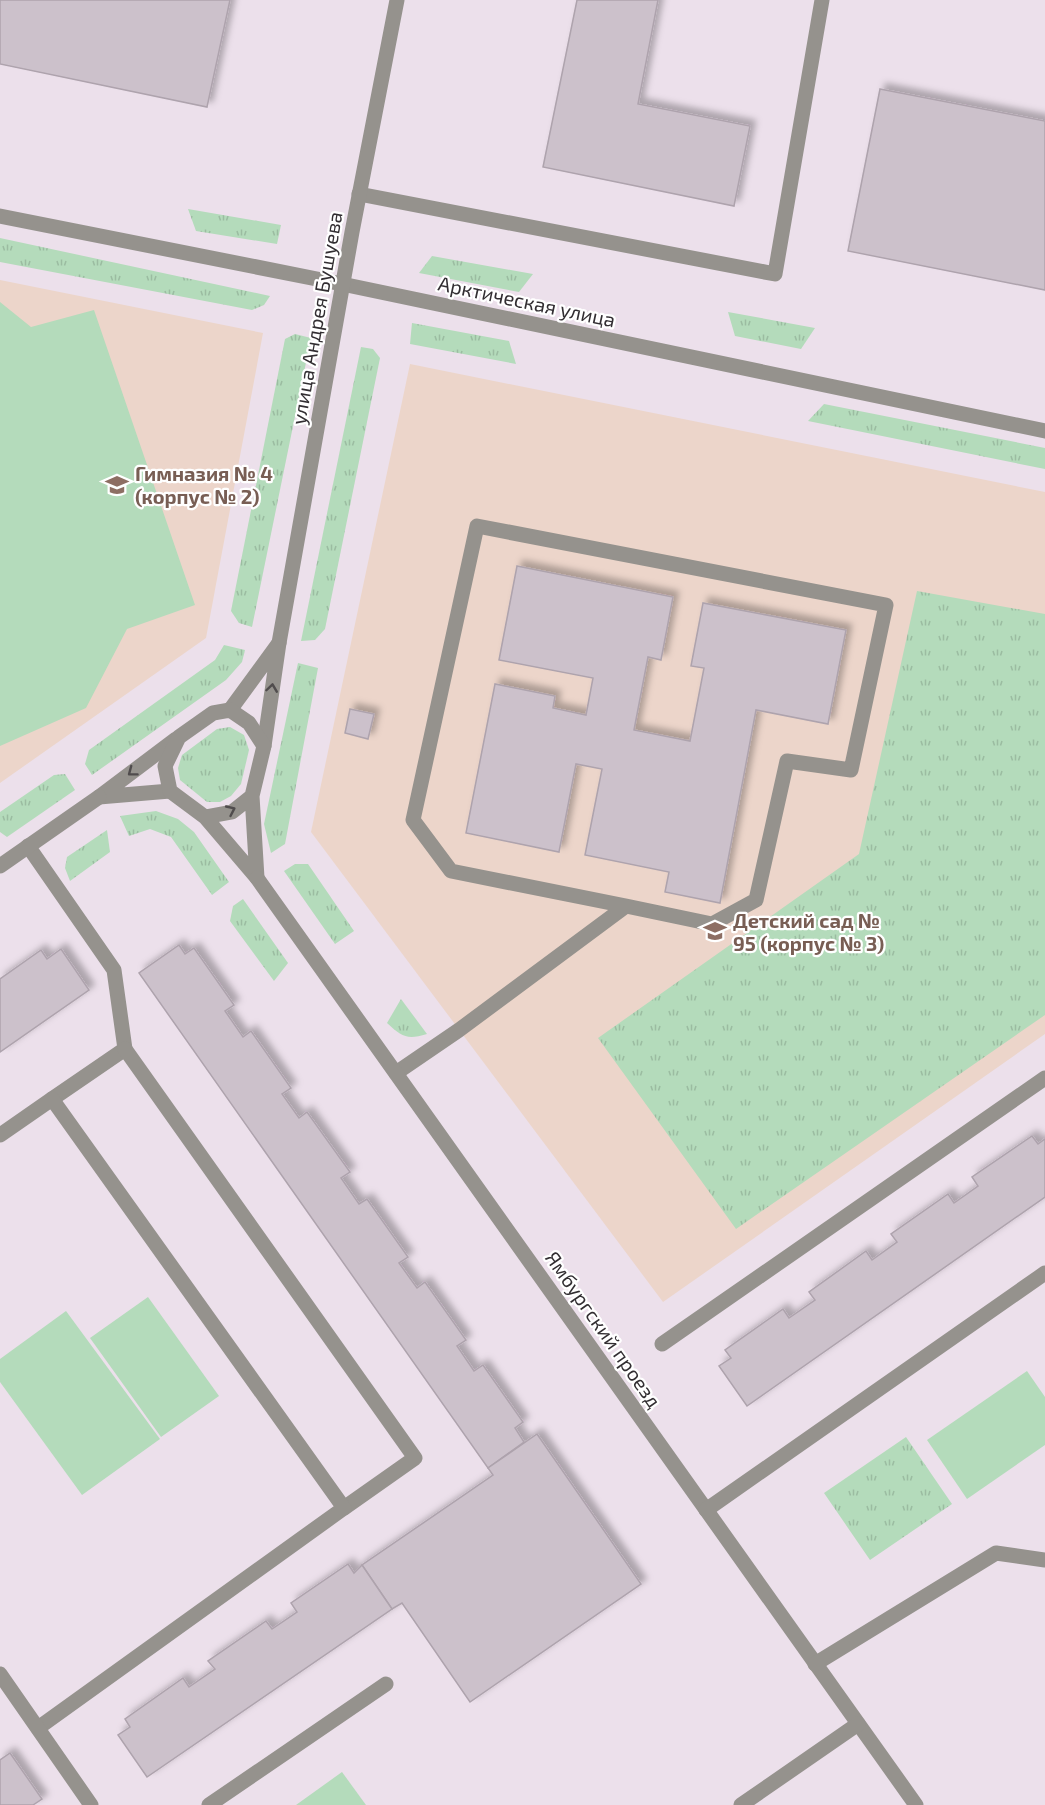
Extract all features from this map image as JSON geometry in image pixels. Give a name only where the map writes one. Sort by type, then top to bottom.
[{"type":"street","name":"улица Андрея Бушуева","points":[[264,746],[279,644],[342,284],[397,0]]},
{"type":"street","points":[[359,194],[775,274],[822,0]]},
{"type":"street","name":"Арктическая улица","points":[[0,216],[342,284],[1045,430]]},
{"type":"street","points":[[396,1073],[459,1030],[626,906],[712,924],[756,900],[787,761],[851,770],[886,605],[477,526],[413,820],[451,871],[626,906]]},
{"type":"street","points":[[0,866],[213,713],[230,710],[279,644]]},
{"type":"street","points":[[230,710],[249,723],[264,746],[252,796],[257,878]]},
{"type":"street","points":[[170,791],[165,766],[179,737]]},
{"type":"street","points":[[99,797],[170,791],[205,817],[232,812],[252,796]]},
{"type":"street","name":"Ямбургский проезд","points":[[205,817],[257,878],[916,1805]]},
{"type":"street","points":[[28,846],[114,970],[125,1049],[415,1458],[38,1728]]},
{"type":"street","points":[[0,1135],[125,1049]]},
{"type":"street","points":[[662,1344],[1045,1078]]},
{"type":"street","points":[[52,1098],[344,1508]]},
{"type":"street","points":[[706,1510],[1045,1273]]},
{"type":"street","points":[[816,1664],[996,1553],[1045,1560]]},
{"type":"street","points":[[2,1682],[38,1728],[91,1805]]},
{"type":"street","points":[[208,1805],[386,1684]]},
{"type":"street","points":[[741,1805],[858,1724]]},
{"type":"shaded area","name":"Гимназия № 4 (корпус № 2)","points":[[0,280],[263,333],[206,638],[0,783]]},
{"type":"shaded area","name":"Детский сад № 95 (корпус № 3)","points":[[410,364],[1045,492],[1045,1034],[663,1302],[311,832]]},
{"type":"green space","points":[[188,209],[281,225],[277,244],[196,231]]},
{"type":"green space","points":[[0,238],[270,296],[264,305],[252,310],[0,262]]},
{"type":"green space","points":[[432,256],[533,274],[519,292],[419,273]]},
{"type":"green space","points":[[0,302],[31,327],[94,310],[195,605],[127,629],[86,708],[0,746]]},
{"type":"green space","points":[[728,312],[815,328],[801,349],[735,336]]},
{"type":"green space","points":[[412,323],[509,341],[516,364],[410,344]]},
{"type":"green space","points":[[295,334],[311,338],[252,627],[239,623],[231,611],[285,339]]},
{"type":"green space","points":[[361,347],[373,349],[380,358],[325,629],[315,640],[301,641]]},
{"type":"green space","points":[[824,404],[1045,448],[1045,469],[808,421]]},
{"type":"green space","points":[[917,591],[1045,614],[1045,1015],[736,1229],[598,1038],[859,854]]},
{"type":"green space","points":[[224,645],[245,650],[242,662],[226,680],[92,775],[85,764],[89,750],[215,660]]},
{"type":"green space","points":[[298,663],[318,668],[285,844],[271,853],[264,824]]},
{"type":"green space","points":[[230,727],[244,735],[249,750],[241,784],[231,796],[220,802],[207,802],[180,780],[178,768],[182,755],[217,729]]},
{"type":"green space","points":[[65,774],[75,790],[7,837],[0,832],[0,812],[54,775]]},
{"type":"green space","points":[[156,811],[178,819],[194,832],[229,882],[212,895],[171,837],[150,829],[129,836],[120,816]]},
{"type":"green space","points":[[107,830],[110,852],[70,881],[65,868],[67,857]]},
{"type":"green space","points":[[295,864],[308,864],[354,931],[335,944],[284,871]]},
{"type":"green space","points":[[243,899],[288,963],[274,981],[230,921],[233,906]]},
{"type":"green space","points":[[401,999],[427,1034],[414,1037],[405,1036],[387,1023]]},
{"type":"green space","points":[[148,1297],[219,1396],[161,1437],[90,1338]]},
{"type":"green space","points":[[66,1311],[160,1439],[82,1495],[0,1382],[0,1359]]},
{"type":"green space","points":[[1027,1371],[1045,1397],[1045,1445],[967,1499],[927,1440]]},
{"type":"green space","points":[[906,1437],[952,1504],[870,1560],[824,1493]]},
{"type":"green space","points":[[342,1772],[366,1805],[296,1805]]},
{"type":"building","points":[[0,0],[230,0],[207,107],[0,64]]},
{"type":"building","points":[[577,0],[658,0],[638,104],[750,126],[734,206],[543,167]]},
{"type":"building","points":[[880,89],[1045,121],[1045,290],[848,251]]},
{"type":"building","name":"Детский сад № 95 (корпус № 3)","points":[[517,566],[673,597],[661,660],[648,657],[634,730],[690,741],[704,668],[691,666],[703,603],[846,630],[828,724],[756,710],[720,903],[665,892],[669,872],[585,855],[602,769],[576,764],[559,852],[466,833],[495,684],[555,696],[553,708],[586,715],[593,678],[499,660]]},
{"type":"building","points":[[350,709],[374,714],[368,739],[345,733]]},
{"type":"building","points":[[179,945],[185,954],[194,948],[234,1005],[225,1011],[243,1037],[251,1031],[291,1088],[282,1094],[299,1118],[307,1112],[350,1172],[341,1178],[359,1204],[367,1199],[408,1257],[399,1263],[417,1288],[425,1282],[466,1340],[457,1346],[474,1371],[483,1365],[523,1422],[515,1428],[524,1442],[488,1468],[139,973]]},
{"type":"building","points":[[61,949],[89,990],[0,1052],[0,979],[41,950],[47,959]]},
{"type":"building","points":[[1032,1136],[1038,1144],[1045,1139],[1045,1197],[747,1406],[719,1366],[731,1358],[725,1350],[783,1309],[789,1318],[815,1300],[809,1292],[866,1251],[872,1260],[897,1242],[891,1234],[948,1194],[954,1203],[978,1186],[972,1177]]},
{"type":"building","points":[[537,1434],[641,1584],[470,1702],[402,1603],[392,1609],[362,1565],[493,1475],[488,1468]]},
{"type":"building","points":[[348,1564],[354,1573],[362,1565],[392,1609],[147,1777],[118,1735],[130,1727],[125,1719],[183,1678],[189,1687],[215,1669],[208,1661],[266,1621],[272,1629],[297,1612],[291,1603]]},
{"type":"building","points":[[10,1753],[42,1799],[33,1805],[0,1805],[0,1760]]},
{"type":"place","name":"Гимназия № 4 (корпус № 2)","points":[[117,485]]},
{"type":"place","name":"Детский сад № 95 (корпус № 3)","points":[[715,931]]}]
